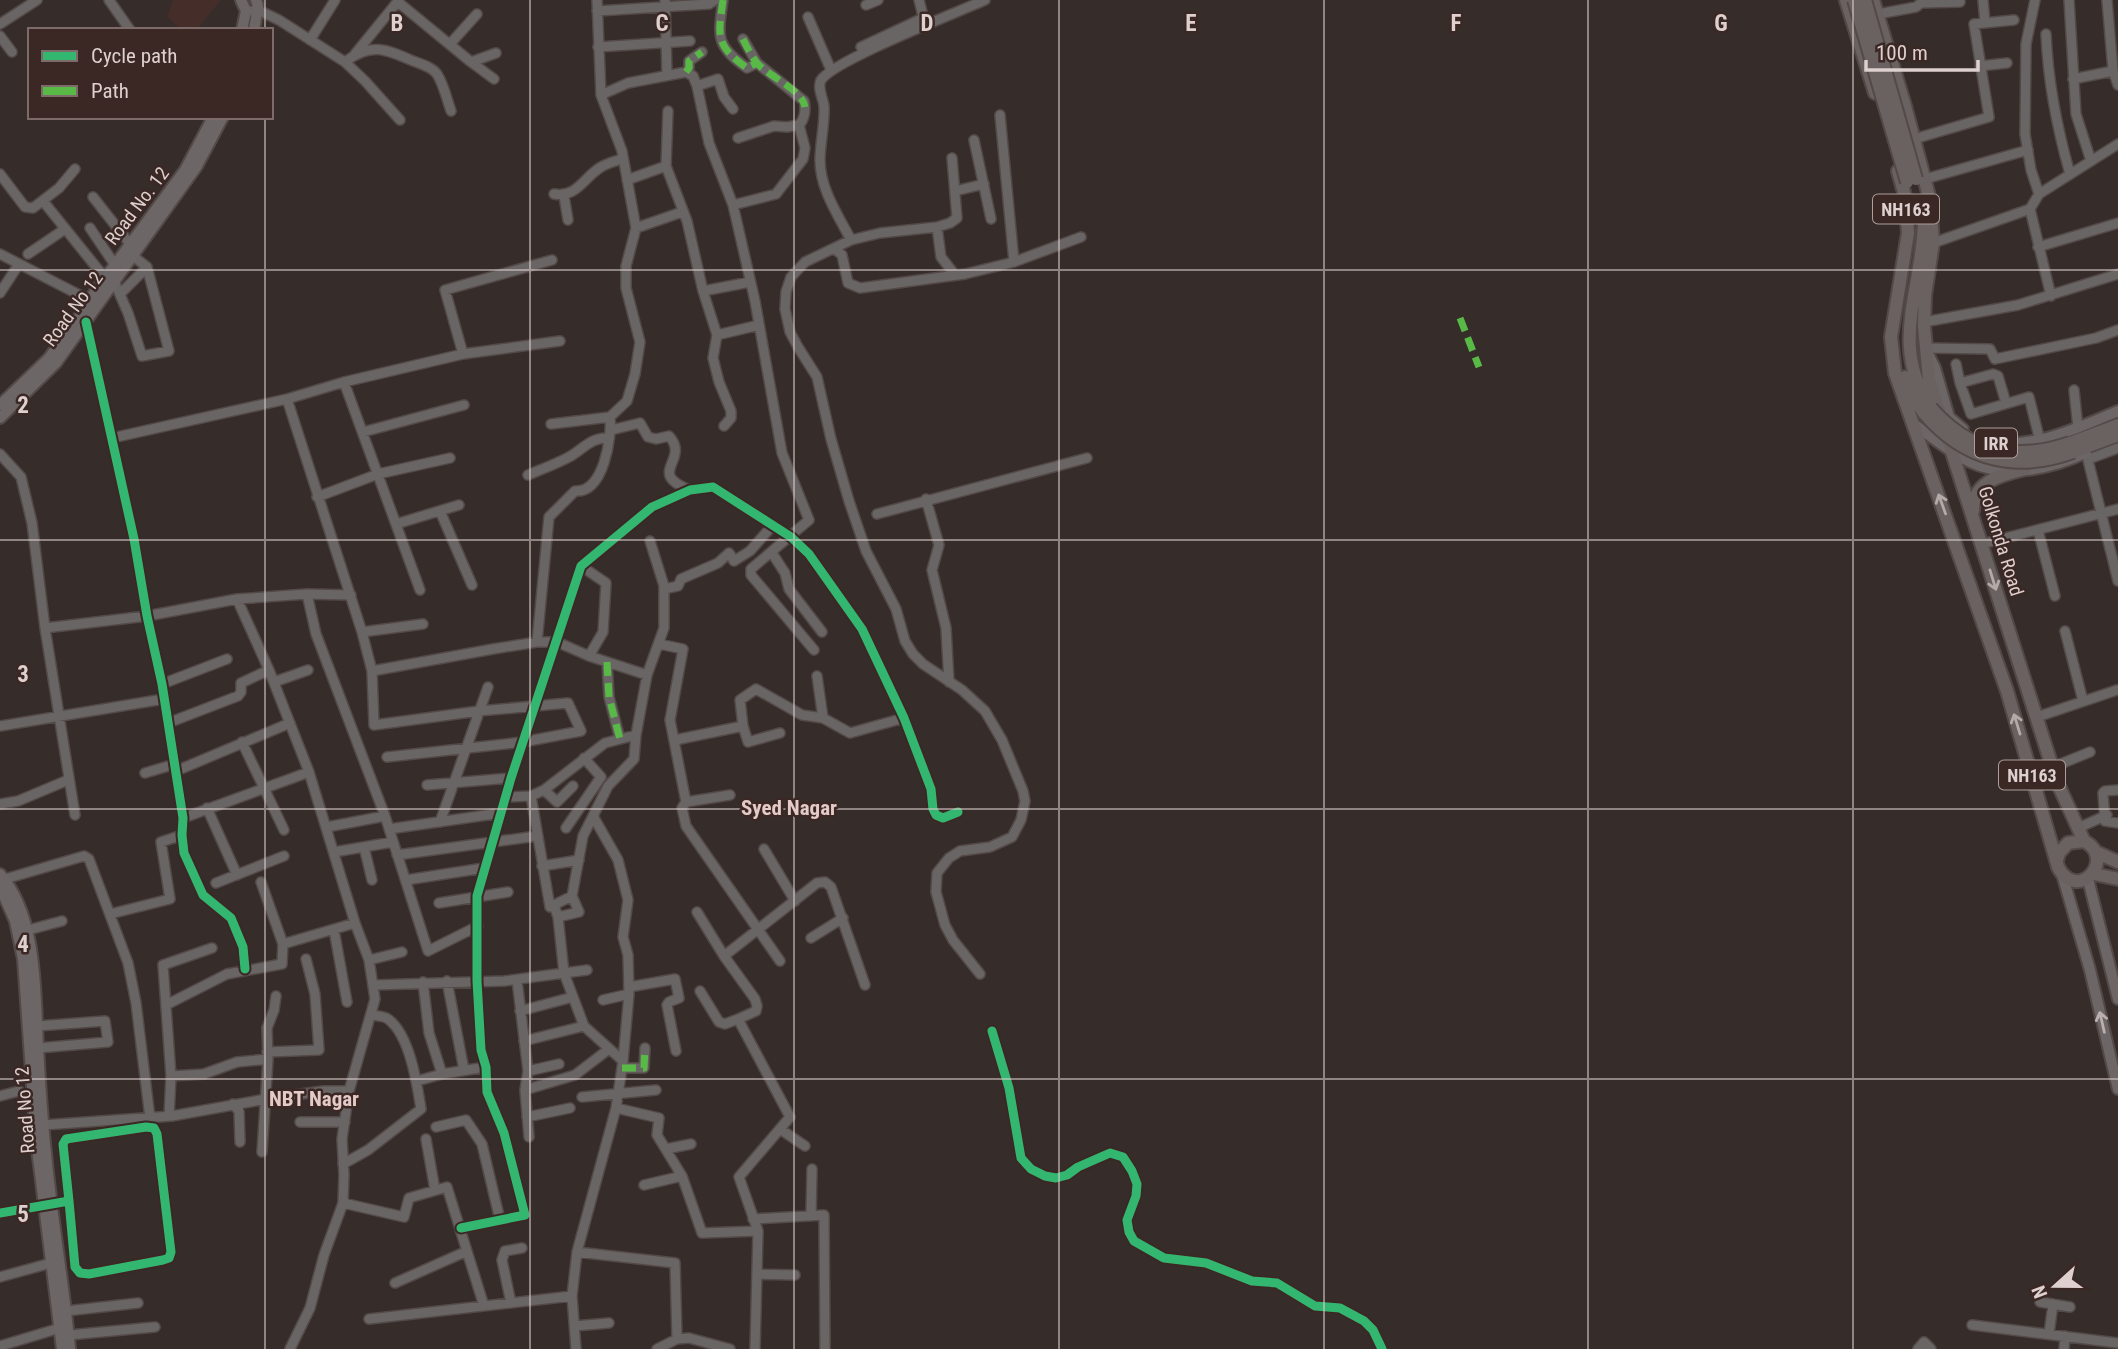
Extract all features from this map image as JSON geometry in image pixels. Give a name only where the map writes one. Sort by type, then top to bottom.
[{"type":"highway","name":"NH163","points":[[1846,0],[1902,186],[1906,211],[1908,233],[1891,337],[1895,373],[2007,691],[2062,874]]},
{"type":"highway","points":[[1854,0],[1912,200],[1914,240],[1899,342],[1903,373],[1915,401],[1934,425],[1959,445],[2003,461],[2050,459],[2118,437]]},
{"type":"highway","points":[[1865,0],[1923,208],[1924,239],[1909,342],[1913,370],[1923,396],[1941,419],[1964,437],[2005,452],[2048,450],[2118,425]]},
{"type":"highway","name":"Golkonda Road","points":[[1874,0],[1930,200],[1933,243],[1924,322],[1929,380],[2053,766],[2084,841],[2096,852]]},
{"type":"highway","points":[[1876,97],[1900,91]]},
{"type":"highway","points":[[1973,515],[1973,504],[1982,486],[2001,476],[2025,469]]},
{"type":"highway","points":[[2057,860],[2059,853],[2068,843],[2084,841]]},
{"type":"highway","name":"NH163","points":[[2096,852],[2118,862]]},
{"type":"highway","points":[[2091,876],[2098,863],[2096,852]]},
{"type":"highway","points":[[2062,874],[2073,881],[2091,876],[2118,879]]},
{"type":"main road","points":[[243,28],[250,6]]},
{"type":"main road","points":[[250,6],[254,28]]},
{"type":"main road","name":"Road No. 12","points":[[0,405],[49,358],[93,302],[110,279],[115,265],[131,250],[185,170],[212,119]]},
{"type":"main road","name":"Road No 12","points":[[110,279],[197,166],[222,119]]},
{"type":"main road","name":"Road No 12","points":[[0,418],[56,363],[86,322],[93,302]]},
{"type":"main road","name":"IRR","points":[[1925,348],[1935,368],[1949,417],[1967,432],[1986,441],[2040,441],[2118,411]]},
{"type":"main road","name":"IRR","points":[[1912,423],[1972,463],[2004,471],[2057,464],[2087,456],[2118,437]]},
{"type":"main road","points":[[1986,441],[1982,461],[2000,466],[2004,471]]},
{"type":"main road","points":[[2062,874],[2090,971],[2118,1089]]},
{"type":"main road","points":[[2091,876],[2118,999]]},
{"type":"main road","points":[[2,880],[23,959],[36,1141],[48,1203],[51,1263],[64,1331],[62,1349]]},
{"type":"main road","name":"Road No 12","points":[[2,880],[11,888],[28,930],[35,987],[48,1203],[54,1219],[66,1311],[64,1331],[70,1349]]},
{"type":"street","points":[[1,21],[37,0]]},
{"type":"street","points":[[109,0],[129,28]]},
{"type":"street","points":[[310,40],[335,0]]},
{"type":"street","points":[[551,424],[610,416],[627,401],[639,353],[640,342],[626,288],[626,266],[636,228],[622,151],[601,96],[597,0]]},
{"type":"street","points":[[597,11],[665,4],[709,4],[715,0]]},
{"type":"street","points":[[723,0],[719,30],[722,43],[735,59],[747,68],[757,62]]},
{"type":"street","points":[[866,5],[878,0]]},
{"type":"street","points":[[861,47],[921,19],[923,16],[919,0]]},
{"type":"street","points":[[851,240],[825,189],[820,163],[824,107],[819,85],[831,70],[985,0]]},
{"type":"street","points":[[1983,0],[1984,23]]},
{"type":"street","points":[[2035,0],[2026,44],[2025,134],[2031,170],[2039,194]]},
{"type":"street","points":[[2069,0],[2076,114],[2091,161]]},
{"type":"street","points":[[2073,79],[2116,77],[2107,0]]},
{"type":"street","points":[[345,62],[399,1],[494,79]]},
{"type":"street","points":[[1878,14],[1916,7],[1921,3],[1960,2]]},
{"type":"street","points":[[665,4],[667,75]]},
{"type":"street","points":[[250,6],[279,20],[345,62],[400,120]]},
{"type":"street","points":[[450,44],[478,14]]},
{"type":"street","points":[[808,17],[831,70]]},
{"type":"street","points":[[1914,139],[1989,117],[1974,24],[2014,20]]},
{"type":"street","points":[[2046,34],[2048,74],[2060,139],[2070,174]]},
{"type":"street","points":[[0,36],[12,52]]},
{"type":"street","points":[[733,205],[776,194],[803,159],[805,148],[801,123],[804,101],[757,62],[743,39]]},
{"type":"street","points":[[598,47],[690,41]]},
{"type":"street","points":[[354,55],[385,49],[431,69],[439,78],[451,111]]},
{"type":"street","points":[[601,96],[628,83],[686,72],[690,68],[689,61],[702,52]]},
{"type":"street","points":[[471,62],[496,53]]},
{"type":"street","points":[[1980,66],[2007,62]]},
{"type":"street","points":[[686,72],[693,76],[709,143],[733,205],[759,325],[782,453],[809,520],[751,569],[751,575],[814,650]]},
{"type":"street","points":[[696,86],[718,79],[724,97],[733,109]]},
{"type":"street","points":[[668,111],[666,166],[681,212],[687,221],[703,291],[717,335],[713,358],[731,411],[731,418],[724,426]]},
{"type":"street","points":[[1000,115],[1014,262]]},
{"type":"street","points":[[738,138],[774,125],[787,127],[801,123]]},
{"type":"street","points":[[974,139],[991,219]]},
{"type":"street","points":[[1933,243],[2030,209],[2039,194],[2118,144]]},
{"type":"street","points":[[1925,179],[2028,150]]},
{"type":"street","points":[[952,158],[957,218],[937,227],[880,233],[851,240],[805,262],[791,277],[786,292],[785,309],[790,331],[817,377],[849,501],[866,551],[895,609],[905,641],[913,654],[973,699],[994,726],[1009,754],[1025,801],[1021,820],[1012,837],[990,847],[960,850],[949,858],[937,873],[936,892],[945,925],[953,940],[980,974]]},
{"type":"street","points":[[568,220],[559,195],[577,189],[601,167],[622,159]]},
{"type":"street","points":[[627,180],[666,166]]},
{"type":"street","points":[[0,174],[25,207],[33,208],[59,188],[75,169]]},
{"type":"street","points":[[955,191],[984,184]]},
{"type":"street","points":[[43,201],[120,294],[142,356],[169,351],[147,267],[131,250],[93,197]]},
{"type":"street","points":[[2030,209],[2051,296]]},
{"type":"street","points":[[636,228],[681,212]]},
{"type":"street","points":[[2038,247],[2118,223]]},
{"type":"street","points":[[937,227],[941,257],[955,275]]},
{"type":"street","points":[[90,228],[115,265]]},
{"type":"street","points":[[28,254],[65,229]]},
{"type":"street","points":[[835,249],[842,255],[848,283],[860,288],[955,275],[1014,262],[1081,237]]},
{"type":"street","points":[[0,254],[93,302]]},
{"type":"street","points":[[463,354],[445,290],[552,260]]},
{"type":"street","points":[[0,293],[19,264]]},
{"type":"street","points":[[120,294],[147,267]]},
{"type":"street","points":[[1924,322],[2018,305],[2118,274]]},
{"type":"street","points":[[703,291],[750,282]]},
{"type":"street","points":[[86,322],[134,539],[162,684],[183,818],[184,853],[202,895],[231,918],[243,947],[244,969]]},
{"type":"street","points":[[717,335],[759,325]]},
{"type":"street","points":[[1925,348],[1990,349],[1995,359],[2096,338],[2118,330]]},
{"type":"street","points":[[112,438],[287,399],[344,382],[463,354],[560,341]]},
{"type":"street","points":[[1956,364],[1971,414],[2029,397],[2040,441]]},
{"type":"street","points":[[1960,383],[1993,374],[1997,376],[2006,403]]},
{"type":"street","points":[[344,382],[420,590]]},
{"type":"street","points":[[2074,390],[2078,428]]},
{"type":"street","points":[[287,399],[362,632],[372,671],[374,725],[479,710],[568,703],[581,731],[523,742],[387,757]]},
{"type":"street","points":[[363,432],[464,405]]},
{"type":"street","points":[[537,642],[549,517],[575,491],[589,488],[606,461],[610,416]]},
{"type":"street","points":[[528,475],[573,455],[584,445],[601,437],[640,423],[648,437],[656,439],[669,436],[676,443],[677,452],[669,476],[675,484],[690,490]]},
{"type":"street","points":[[2117,574],[2087,456],[2118,448]]},
{"type":"street","points":[[0,454],[21,477],[32,523],[45,628],[75,815]]},
{"type":"street","points":[[317,497],[378,474],[450,458]]},
{"type":"street","points":[[877,514],[1087,458]]},
{"type":"street","points":[[461,1228],[525,1215],[503,1133],[487,1092],[486,1067],[481,1050],[477,981],[477,896],[500,813],[581,566],[652,507],[690,490],[713,487],[791,537],[809,554],[862,629],[904,718],[931,789],[936,815],[943,818],[958,812]]},
{"type":"street","points":[[926,499],[939,545],[932,570],[946,628],[949,682]]},
{"type":"street","points":[[396,524],[459,505]]},
{"type":"street","points":[[1982,544],[2118,509]]},
{"type":"street","points":[[440,511],[472,585]]},
{"type":"street","points":[[664,589],[678,586],[681,579],[719,563],[729,553],[734,561],[750,551],[772,527]]},
{"type":"street","points":[[2038,530],[2055,596]]},
{"type":"street","points":[[558,916],[579,912],[572,896],[583,836],[608,786],[634,759],[647,676],[664,628],[664,589],[650,541]]},
{"type":"street","points":[[772,553],[785,573],[789,589],[822,632]]},
{"type":"street","points":[[581,566],[606,583],[603,632],[589,656]]},
{"type":"street","points":[[45,628],[147,616],[237,599],[307,594],[351,595]]},
{"type":"street","points":[[307,594],[316,634],[385,817],[428,951],[478,926]]},
{"type":"street","points":[[237,599],[274,682],[309,772],[369,960],[375,999],[349,1091],[342,1139],[343,1203],[324,1255],[310,1308],[290,1349]]},
{"type":"street","points":[[362,632],[423,624]]},
{"type":"street","points":[[2065,631],[2083,701]]},
{"type":"street","points":[[372,671],[537,642],[557,642],[647,676]]},
{"type":"street","points":[[659,644],[684,649],[670,720],[686,802],[682,808],[686,826],[780,961]]},
{"type":"street","points":[[162,684],[227,659]]},
{"type":"street","points":[[607,662],[609,698],[620,739]]},
{"type":"street","points":[[168,723],[238,696],[242,683],[269,670]]},
{"type":"street","points":[[274,682],[308,670]]},
{"type":"street","points":[[817,676],[823,718]]},
{"type":"street","points":[[440,822],[488,687]]},
{"type":"street","points":[[780,733],[748,742],[740,700],[756,689],[802,715],[823,718],[850,733],[904,718]]},
{"type":"street","points":[[2037,717],[2117,690]]},
{"type":"street","points":[[0,726],[164,699]]},
{"type":"street","points":[[145,773],[176,768],[290,723]]},
{"type":"street","points":[[674,740],[743,726]]},
{"type":"street","points":[[506,797],[531,796],[544,790],[605,743],[636,735]]},
{"type":"street","points":[[242,742],[284,830]]},
{"type":"street","points":[[2053,766],[2090,752]]},
{"type":"street","points":[[566,828],[601,777],[584,758]]},
{"type":"street","points":[[183,818],[309,772]]},
{"type":"street","points":[[427,785],[512,778]]},
{"type":"street","points":[[0,804],[18,801],[68,780]]},
{"type":"street","points":[[544,790],[557,802],[573,786]]},
{"type":"street","points":[[2118,790],[2104,792],[2106,823],[2118,823]]},
{"type":"street","points":[[686,802],[730,794]]},
{"type":"street","points":[[531,796],[550,907],[572,896]]},
{"type":"street","points":[[207,808],[237,875]]},
{"type":"street","points":[[389,829],[500,813]]},
{"type":"street","points":[[2078,828],[2105,815]]},
{"type":"street","points":[[576,1349],[572,1296],[578,1252],[616,1108],[629,990],[628,955],[623,937],[628,900],[618,860],[593,816]]},
{"type":"street","points":[[327,827],[385,817]]},
{"type":"street","points":[[110,914],[170,899],[161,842],[182,835]]},
{"type":"street","points":[[397,855],[537,836]]},
{"type":"street","points":[[334,852],[393,842]]},
{"type":"street","points":[[364,847],[372,880]]},
{"type":"street","points":[[764,849],[794,901]]},
{"type":"street","points":[[2,880],[84,856],[89,859],[128,963],[136,1003],[150,1118]]},
{"type":"street","points":[[216,883],[284,856]]},
{"type":"street","points":[[542,866],[579,860]]},
{"type":"street","points":[[406,880],[484,868]]},
{"type":"street","points":[[166,1005],[218,978],[244,969],[282,964],[283,944],[261,882]]},
{"type":"street","points":[[724,956],[817,883],[825,882],[831,887],[865,985]]},
{"type":"street","points":[[439,903],[509,892]]},
{"type":"street","points":[[554,905],[558,916],[564,973],[584,1026],[622,1064],[644,1068],[645,1048]]},
{"type":"street","points":[[696,912],[755,999],[756,1011],[725,1024],[719,1023],[700,991]]},
{"type":"street","points":[[811,938],[843,918]]},
{"type":"street","points":[[28,930],[62,921]]},
{"type":"street","points":[[283,944],[355,923]]},
{"type":"street","points":[[334,930],[347,1002]]},
{"type":"street","points":[[169,1116],[171,1076],[164,964],[212,948]]},
{"type":"street","points":[[369,960],[402,952]]},
{"type":"street","points":[[171,1076],[204,1074],[237,1062],[319,1050],[315,994],[306,960]]},
{"type":"street","points":[[374,985],[517,980],[587,970]]},
{"type":"street","points":[[603,1000],[629,990],[675,979],[679,998],[667,1005],[676,1051]]},
{"type":"street","points":[[517,980],[528,1071],[525,1090],[529,1137]]},
{"type":"street","points":[[447,981],[464,1070]]},
{"type":"street","points":[[423,982],[429,1034],[442,1074]]},
{"type":"street","points":[[262,1152],[267,1028],[276,996]]},
{"type":"street","points":[[520,1011],[573,998]]},
{"type":"street","points":[[343,1164],[368,1150],[421,1109],[417,1081],[401,1034],[387,1018],[372,1015]]},
{"type":"street","points":[[738,1019],[790,1117],[739,1177],[758,1231],[755,1349]]},
{"type":"street","points":[[37,1026],[105,1021],[108,1042],[38,1048]]},
{"type":"street","points":[[524,1041],[584,1026]]},
{"type":"street","points":[[992,1031],[1009,1088],[1021,1158],[1031,1168],[1045,1176],[1056,1178],[1110,1153],[1123,1157],[1137,1184],[1136,1196],[1127,1220],[1134,1241],[1164,1258],[1206,1263],[1252,1281],[1277,1283],[1315,1306],[1340,1307],[1364,1321],[1373,1330],[1382,1349]]},
{"type":"street","points":[[525,1090],[575,1075],[609,1049]]},
{"type":"street","points":[[528,1071],[559,1064]]},
{"type":"street","points":[[417,1081],[486,1067]]},
{"type":"street","points":[[582,1097],[656,1090]]},
{"type":"street","points":[[0,1096],[19,1091]]},
{"type":"street","points":[[44,1125],[169,1116],[265,1098],[323,1091],[349,1091]]},
{"type":"street","points":[[233,1104],[239,1111],[240,1142]]},
{"type":"street","points":[[527,1117],[570,1108]]},
{"type":"street","points":[[616,1108],[659,1118],[656,1133],[682,1176],[702,1233],[758,1231]]},
{"type":"street","points":[[436,1127],[466,1120],[482,1144],[500,1220]]},
{"type":"street","points":[[300,1122],[345,1122]]},
{"type":"street","points":[[154,1128],[157,1134],[171,1252],[169,1258],[89,1273],[80,1272],[75,1267],[69,1201],[63,1144],[66,1139],[154,1128]]},
{"type":"street","points":[[780,1129],[805,1146]]},
{"type":"street","points":[[426,1139],[435,1190]]},
{"type":"street","points":[[666,1149],[691,1143]]},
{"type":"street","points":[[811,1216],[812,1169]]},
{"type":"street","points":[[644,1185],[682,1176]]},
{"type":"street","points":[[343,1203],[404,1217],[409,1198],[447,1187],[484,1306]]},
{"type":"street","points":[[0,1213],[69,1201]]},
{"type":"street","points":[[752,1219],[824,1215],[825,1349]]},
{"type":"street","points":[[54,1219],[71,1217]]},
{"type":"street","points":[[511,1303],[502,1259],[505,1251],[522,1248]]},
{"type":"street","points":[[395,1283],[467,1251]]},
{"type":"street","points":[[578,1252],[675,1263],[677,1339]]},
{"type":"street","points":[[0,1277],[51,1263]]},
{"type":"street","points":[[757,1274],[795,1275]]},
{"type":"street","points":[[369,1319],[572,1296]]},
{"type":"street","points":[[2040,1302],[2070,1307]]},
{"type":"street","points":[[66,1311],[138,1303]]},
{"type":"street","points":[[2049,1334],[2053,1304]]},
{"type":"street","points":[[575,1326],[609,1323]]},
{"type":"street","points":[[1972,1325],[2118,1343]]},
{"type":"street","points":[[0,1346],[64,1331],[155,1327]]},
{"type":"street","points":[[2064,1349],[2065,1336]]},
{"type":"street","points":[[657,1349],[677,1339],[689,1338],[730,1349]]},
{"type":"street","points":[[1918,1349],[1924,1342],[1931,1349]]},
{"type":"shaded area","points":[[173,0],[221,0],[198,28],[180,28],[167,17]]},
{"type":"marked path","points":[[723,0],[720,32],[724,46],[747,68],[757,63]]},
{"type":"marked path","points":[[743,39],[757,63],[798,94],[805,107]]},
{"type":"marked path","points":[[686,72],[689,61],[702,52]]},
{"type":"marked path","points":[[1460,318],[1479,367]]},
{"type":"marked path","points":[[607,662],[609,697],[620,739]]},
{"type":"marked path","points":[[622,1068],[644,1068],[645,1048]]},
{"type":"cycle path","points":[[86,322],[134,539],[162,684],[183,818],[184,853],[203,895],[231,918],[243,947],[245,969]]},
{"type":"cycle path","points":[[461,1228],[525,1215],[504,1133],[487,1092],[486,1067],[481,1050],[477,981],[477,896],[511,778],[581,566],[652,507],[690,490],[713,487],[791,537],[809,554],[862,629],[904,718],[931,789],[936,815],[943,818],[958,812]]},
{"type":"cycle path","points":[[992,1031],[1009,1088],[1021,1158],[1031,1169],[1056,1178],[1110,1153],[1123,1157],[1137,1184],[1136,1196],[1127,1220],[1134,1241],[1164,1258],[1206,1263],[1252,1281],[1277,1283],[1315,1306],[1340,1308],[1364,1321],[1373,1330],[1382,1349]]},
{"type":"cycle path","points":[[0,1213],[69,1201],[63,1144],[66,1139],[154,1128],[157,1134],[171,1252],[169,1258],[89,1274],[80,1273],[75,1267],[69,1201]]},
{"type":"district","name":"Syed Nagar","points":[[789,808]]},
{"type":"district","name":"NBT Nagar","points":[[314,1099]]}]
